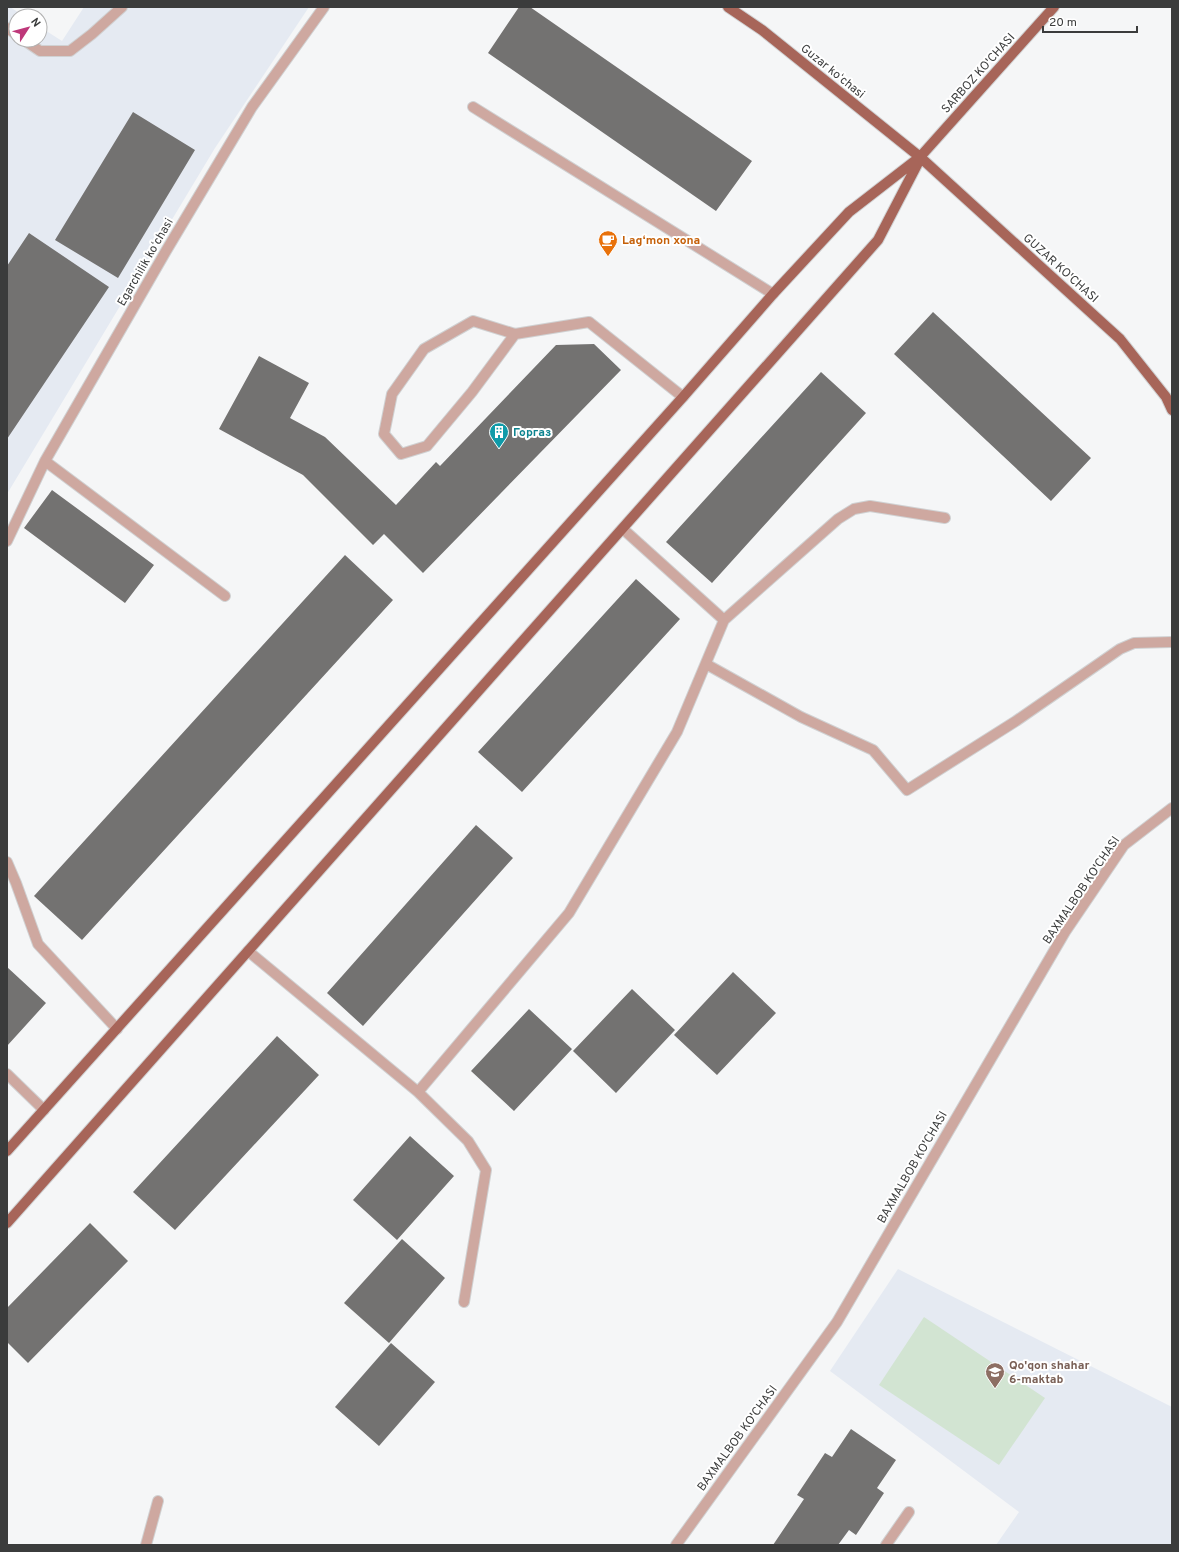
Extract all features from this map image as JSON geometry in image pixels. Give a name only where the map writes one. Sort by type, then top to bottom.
[{"type":"main road","name":"Guzar koʻchasi","points":[[728,7],[762,30],[920,157]]},
{"type":"main road","name":"SARBOZ KO'CHASI","points":[[920,157],[1054,7]]},
{"type":"main road","points":[[7,1151],[683,398],[773,294],[849,212],[920,157]]},
{"type":"main road","points":[[7,1224],[878,240],[920,157]]},
{"type":"main road","name":"GUZAR KO'CHASI","points":[[920,157],[1120,339],[1166,397],[1172,410]]},
{"type":"street","points":[[36,48],[40,51],[70,51],[92,34],[122,7]]},
{"type":"street","name":"Egarchilik koʻchasi","points":[[7,541],[44,461],[252,107],[324,7]]},
{"type":"street","points":[[473,107],[773,294]]},
{"type":"street","points":[[515,334],[472,392],[428,446],[401,454],[384,434],[392,394],[424,350],[473,321],[515,334],[588,322],[683,398]]},
{"type":"street","points":[[44,461],[226,596]]},
{"type":"street","points":[[418,1092],[569,913],[677,732],[724,620],[838,519],[854,509],[870,506],[945,518]]},
{"type":"street","points":[[623,529],[724,620]]},
{"type":"street","points":[[706,664],[801,717],[873,750],[907,790],[1016,721],[1120,649],[1134,643],[1172,642]]},
{"type":"street","name":"BAXMALBOB KO'CHASI","points":[[676,1545],[837,1322],[1065,932],[1124,845],[1172,808]]},
{"type":"street","points":[[7,862],[38,944],[117,1029]]},
{"type":"street","points":[[248,951],[418,1092],[468,1141],[486,1170],[464,1302]]},
{"type":"street","points":[[7,1074],[44,1110]]},
{"type":"street","points":[[146,1545],[158,1501]]},
{"type":"street","points":[[886,1545],[908,1512]]},
{"type":"shaded area","points":[[7,7],[12,8],[8,8],[8,48],[48,48],[48,32],[62,41],[84,7],[309,7],[215,148],[7,494]]},
{"type":"shaded area","name":"Qo'qon shahar 6-maktab","points":[[898,1269],[1172,1407],[1172,1545],[996,1545],[1019,1512],[830,1371]]},
{"type":"green space","points":[[924,1317],[1045,1398],[999,1465],[879,1385]]},
{"type":"building","points":[[519,7],[530,7],[752,161],[716,211],[488,53]]},
{"type":"building","points":[[133,112],[195,150],[118,278],[55,240]]},
{"type":"building","points":[[29,233],[109,287],[7,439],[7,266]]},
{"type":"building","points":[[933,312],[1091,458],[1051,501],[894,354]]},
{"type":"building","name":"Горгаз","points":[[594,344],[621,370],[423,573],[384,534],[373,545],[303,475],[219,429],[259,356],[309,383],[290,418],[325,437],[396,505],[436,462],[440,466],[556,345]]},
{"type":"building","points":[[821,372],[866,413],[712,583],[666,542]]},
{"type":"building","points":[[52,490],[154,565],[125,603],[24,528]]},
{"type":"building","points":[[345,555],[393,600],[82,940],[34,896]]},
{"type":"building","points":[[636,579],[680,619],[522,792],[478,752]]},
{"type":"building","points":[[476,825],[513,858],[363,1026],[327,993]]},
{"type":"building","points":[[7,967],[46,1003],[7,1046]]},
{"type":"building","points":[[733,972],[776,1013],[717,1075],[674,1035]]},
{"type":"building","points":[[632,989],[675,1030],[616,1093],[573,1051]]},
{"type":"building","points":[[529,1009],[572,1049],[514,1111],[471,1071]]},
{"type":"building","points":[[277,1036],[319,1075],[175,1230],[133,1192]]},
{"type":"building","points":[[410,1136],[454,1176],[397,1240],[353,1200]]},
{"type":"building","points":[[90,1223],[128,1261],[28,1363],[7,1342],[7,1308]]},
{"type":"building","points":[[402,1239],[445,1278],[389,1343],[344,1303]]},
{"type":"building","points":[[391,1343],[435,1382],[379,1446],[335,1407]]},
{"type":"building","points":[[851,1429],[896,1460],[877,1488],[884,1493],[856,1535],[849,1530],[838,1545],[773,1545],[804,1499],[797,1495],[825,1453],[832,1457]]},
{"type":"place","name":"Lagʻmon xona","points":[[608,257]]},
{"type":"place","name":"Горгаз","points":[[499,449]]},
{"type":"place","name":"Qo'qon shahar 6-maktab","points":[[995,1389]]}]
